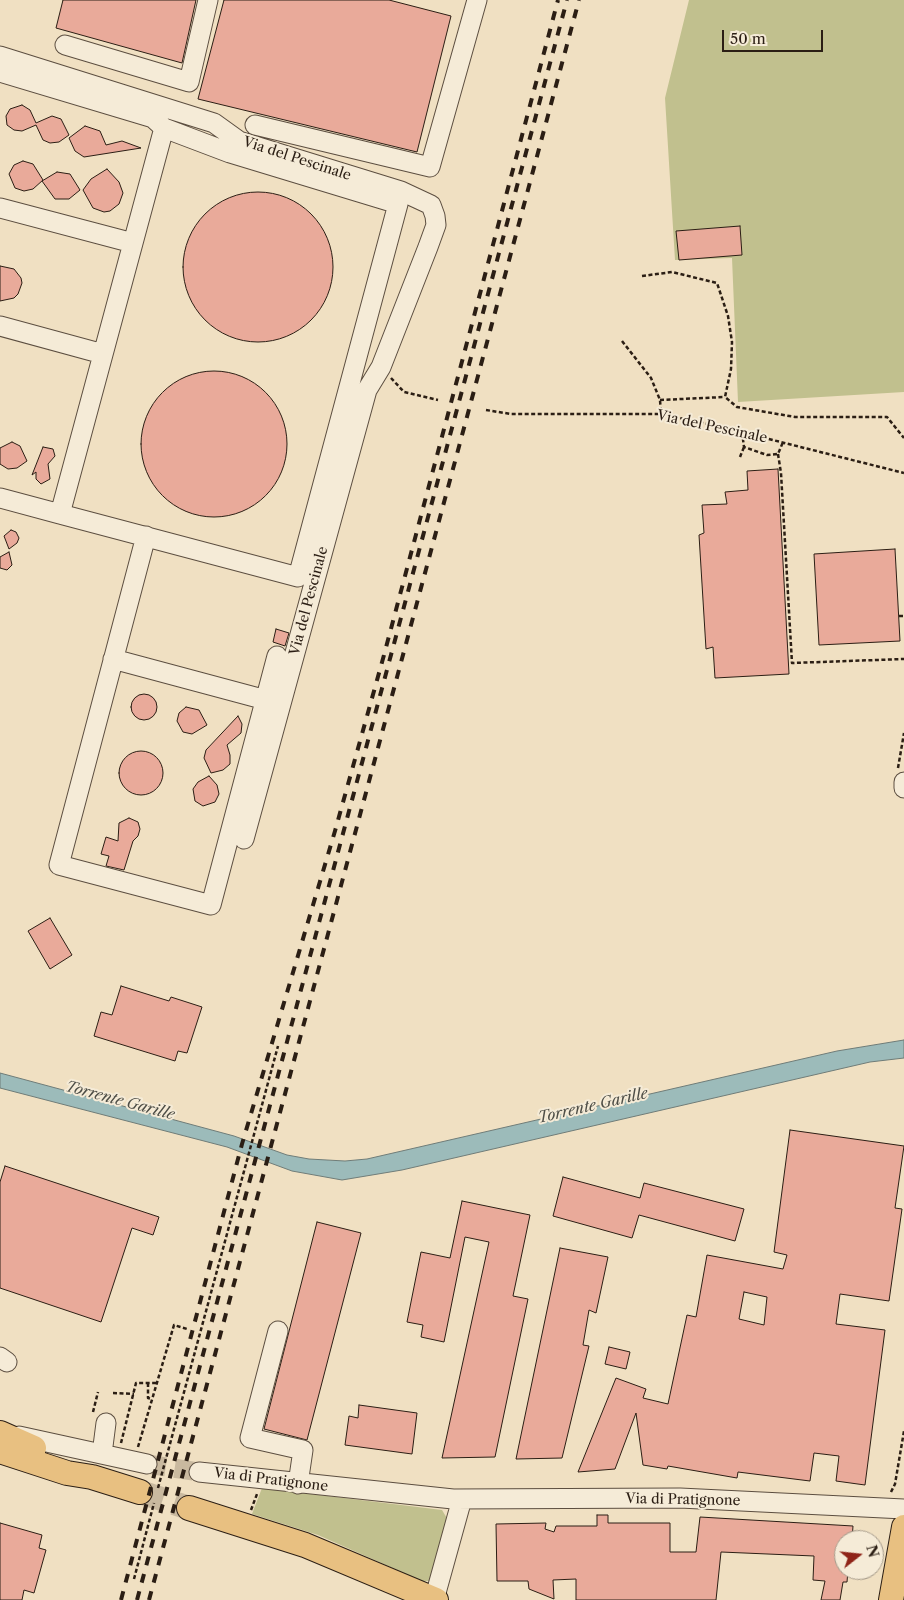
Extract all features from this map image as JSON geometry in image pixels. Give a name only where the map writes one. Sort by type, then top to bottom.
[{"type":"main road","points":[[0,1433],[68,1463],[92,1477]]},
{"type":"main road","points":[[0,1451],[67,1473],[92,1477],[140,1492]]},
{"type":"main road","points":[[189,1508],[305,1545],[435,1600]]},
{"type":"main road","points":[[891,1600],[904,1527]]},
{"type":"street","points":[[65,45],[189,82],[208,0]]},
{"type":"street","points":[[255,125],[430,167],[471,1]]},
{"type":"street","name":"Via del Pescinale","points":[[0,56],[214,123],[239,141],[401,191],[430,205],[435,216],[436,225],[381,367],[367,390],[244,839]]},
{"type":"street","points":[[0,72],[153,118],[164,128],[230,152],[398,204],[298,577],[0,498]]},
{"type":"street","points":[[60,514],[164,128]]},
{"type":"street","points":[[0,208],[133,243]]},
{"type":"street","points":[[0,326],[103,354]]},
{"type":"street","points":[[146,536],[59,865],[211,906],[277,656]]},
{"type":"street","points":[[113,659],[266,700]]},
{"type":"street","points":[[904,782],[904,788]]},
{"type":"street","points":[[278,1330],[250,1438],[303,1450],[298,1484]]},
{"type":"street","points":[[100,1419],[102,1454]]},
{"type":"street","points":[[0,1433],[102,1454],[142,1457]]},
{"type":"street","name":"Via di Pratignone","points":[[199,1472],[298,1484],[462,1499],[680,1498],[904,1509]]},
{"type":"street","points":[[435,1600],[462,1499]]},
{"type":"path","points":[[642,276],[672,272],[716,282],[728,316],[732,342],[731,369],[725,397]]},
{"type":"path","points":[[622,341],[651,378],[660,400],[661,414]]},
{"type":"path","points":[[381,367],[404,392],[438,400]]},
{"type":"path","points":[[660,400],[725,397],[737,407],[795,417],[887,417],[904,438]]},
{"type":"path","name":"Via del Pescinale","points":[[486,410],[511,414],[661,414],[742,432],[904,473]]},
{"type":"path","points":[[740,457],[744,447],[742,432]]},
{"type":"path","points":[[783,442],[778,454],[781,473],[792,663],[904,659]]},
{"type":"path","points":[[744,447],[767,455],[778,454]]},
{"type":"path","points":[[194,1356],[278,1046]]},
{"type":"path","points":[[202,1325],[207,1310]]},
{"type":"path","points":[[142,1457],[152,1399],[174,1325],[187,1329]]},
{"type":"path","points":[[134,1579],[198,1341]]},
{"type":"path","points":[[120,1447],[136,1383],[157,1383]]},
{"type":"path","points":[[148,1383],[148,1398],[152,1399]]},
{"type":"path","points":[[98,1392],[100,1419]]},
{"type":"path","points":[[113,1393],[134,1394]]},
{"type":"path","points":[[250,1514],[260,1486]]},
{"type":"shaded area","points":[[689,0],[904,0],[904,392],[738,402],[732,258],[675,260],[665,98]]},
{"type":"shaded area","points":[[262,1488],[442,1510],[448,1520],[432,1581],[422,1581],[318,1535],[252,1514]]},
{"type":"water","points":[[904,1040],[904,1058],[870,1062],[402,1170],[342,1180],[292,1171],[227,1147],[0,1088],[0,1073],[234,1136],[287,1155],[309,1159],[345,1161],[367,1159],[837,1051]]},
{"type":"building","points":[[63,0],[196,0],[182,63],[56,28]]},
{"type":"building","points":[[224,0],[389,0],[451,16],[417,152],[198,99]]},
{"type":"building","points":[[22,105],[30,110],[36,123],[52,116],[61,119],[69,135],[59,142],[50,143],[43,140],[36,125],[22,131],[14,130],[7,125],[6,116],[10,109]]},
{"type":"building","points":[[85,126],[100,131],[106,145],[122,141],[141,148],[84,157],[75,151],[69,138]]},
{"type":"building","points":[[23,161],[33,164],[43,180],[33,189],[24,191],[15,188],[9,174],[14,165]]},
{"type":"building","points":[[107,169],[119,182],[123,193],[119,204],[110,211],[104,212],[93,208],[83,190],[91,179]]},
{"type":"building","points":[[57,172],[70,174],[80,190],[69,199],[55,199],[42,181]]},
{"type":"building","points":[[258,192],[287,198],[311,214],[327,238],[333,267],[327,296],[311,320],[287,336],[258,342],[229,336],[205,320],[189,296],[183,267],[189,238],[205,214],[229,198]]},
{"type":"building","points":[[740,226],[742,255],[679,260],[676,231]]},
{"type":"building","points":[[0,266],[14,269],[21,278],[22,283],[18,294],[14,298],[0,301]]},
{"type":"building","points":[[214,371],[228,372],[242,377],[255,383],[266,392],[275,403],[281,416],[286,430],[286,458],[281,472],[275,485],[266,496],[255,505],[242,511],[228,516],[214,517],[200,516],[186,511],[173,505],[162,496],[153,485],[147,472],[142,458],[141,444],[142,430],[147,416],[153,403],[162,392],[173,383],[186,377],[200,372]]},
{"type":"building","points":[[12,442],[20,446],[27,461],[17,468],[8,469],[0,464],[0,448]]},
{"type":"building","points":[[43,447],[53,449],[55,456],[48,464],[50,479],[41,484],[36,479],[36,472],[32,475]]},
{"type":"building","points":[[778,469],[789,674],[715,678],[713,647],[706,649],[699,535],[704,533],[702,505],[727,504],[725,492],[748,490],[747,471]]},
{"type":"building","points":[[11,530],[16,532],[19,538],[17,543],[9,549],[4,536]]},
{"type":"building","points":[[895,549],[900,641],[819,645],[814,554]]},
{"type":"building","points":[[9,552],[12,565],[7,570],[0,568],[0,557]]},
{"type":"building","points":[[276,629],[289,633],[285,646],[273,642]]},
{"type":"building","points":[[144,694],[153,698],[157,707],[153,716],[144,720],[135,716],[131,707],[135,698]]},
{"type":"building","points":[[186,707],[199,710],[207,725],[192,734],[183,732],[177,721],[179,713]]},
{"type":"building","points":[[238,716],[242,724],[241,733],[227,745],[230,764],[223,770],[211,773],[204,758],[206,750]]},
{"type":"building","points":[[145,751],[157,757],[162,764],[162,782],[157,789],[150,794],[137,795],[129,792],[122,785],[119,769],[122,761],[129,754]]},
{"type":"building","points":[[209,776],[217,785],[219,794],[215,802],[203,806],[195,801],[193,789],[198,782]]},
{"type":"building","points":[[129,818],[138,822],[140,829],[138,836],[133,841],[124,870],[106,866],[109,856],[101,854],[106,837],[118,841],[119,823]]},
{"type":"building","points":[[50,918],[72,955],[50,969],[28,931]]},
{"type":"building","points":[[121,986],[169,1001],[171,997],[202,1007],[187,1053],[178,1051],[175,1061],[94,1036],[101,1012],[112,1015]]},
{"type":"building","points":[[790,1130],[904,1146],[895,1208],[902,1209],[889,1301],[840,1294],[836,1324],[885,1330],[865,1485],[836,1481],[839,1456],[814,1453],[810,1481],[738,1472],[737,1478],[668,1466],[667,1469],[643,1465],[636,1413],[615,1469],[578,1472],[616,1378],[646,1389],[643,1398],[668,1404],[687,1315],[696,1317],[707,1255],[783,1269],[787,1255],[774,1252]],"holes":[[[744,1292],[767,1297],[764,1325],[739,1319]]]},
{"type":"building","points":[[5,1166],[159,1217],[153,1235],[132,1228],[101,1322],[0,1288],[0,1182]]},
{"type":"building","points":[[563,1177],[640,1198],[644,1183],[744,1209],[735,1241],[639,1215],[632,1238],[553,1216]]},
{"type":"building","points":[[462,1201],[530,1215],[513,1296],[528,1299],[495,1457],[442,1458],[489,1242],[465,1237],[444,1342],[421,1337],[423,1325],[407,1322],[421,1252],[450,1258]]},
{"type":"building","points":[[317,1222],[361,1233],[307,1440],[264,1429]]},
{"type":"building","points":[[560,1248],[608,1257],[596,1313],[589,1310],[583,1345],[589,1346],[562,1458],[516,1459]]},
{"type":"building","points":[[609,1347],[630,1352],[626,1369],[605,1364]]},
{"type":"building","points":[[359,1405],[417,1413],[412,1454],[345,1445],[349,1416],[358,1418]]},
{"type":"building","points":[[597,1515],[608,1515],[608,1523],[670,1523],[670,1552],[696,1552],[700,1517],[853,1526],[853,1530],[834,1530],[834,1580],[847,1580],[847,1582],[843,1582],[840,1600],[821,1600],[825,1581],[813,1580],[814,1556],[721,1552],[716,1600],[576,1600],[576,1579],[553,1580],[554,1599],[529,1589],[528,1581],[497,1581],[496,1524],[546,1523],[545,1529],[554,1532],[556,1526],[597,1526]]},
{"type":"building","points":[[0,1523],[42,1535],[39,1548],[46,1550],[34,1593],[24,1590],[22,1600],[0,1600]]},
{"type":"tunnel","points":[[147,1464],[199,1472]]},
{"type":"tunnel","points":[[140,1492],[189,1508]]},
{"type":"railway","points":[[121,1600],[242,1144],[335,831],[384,655],[558,0]]},
{"type":"railway","points":[[137,1600],[567,0]]},
{"type":"railway","points":[[149,1600],[579,0]]},
{"type":"water label","name":"Torrente Garille","points":[[120,1101]]},
{"type":"water label","name":"Torrente Garille","points":[[593,1106]]}]
